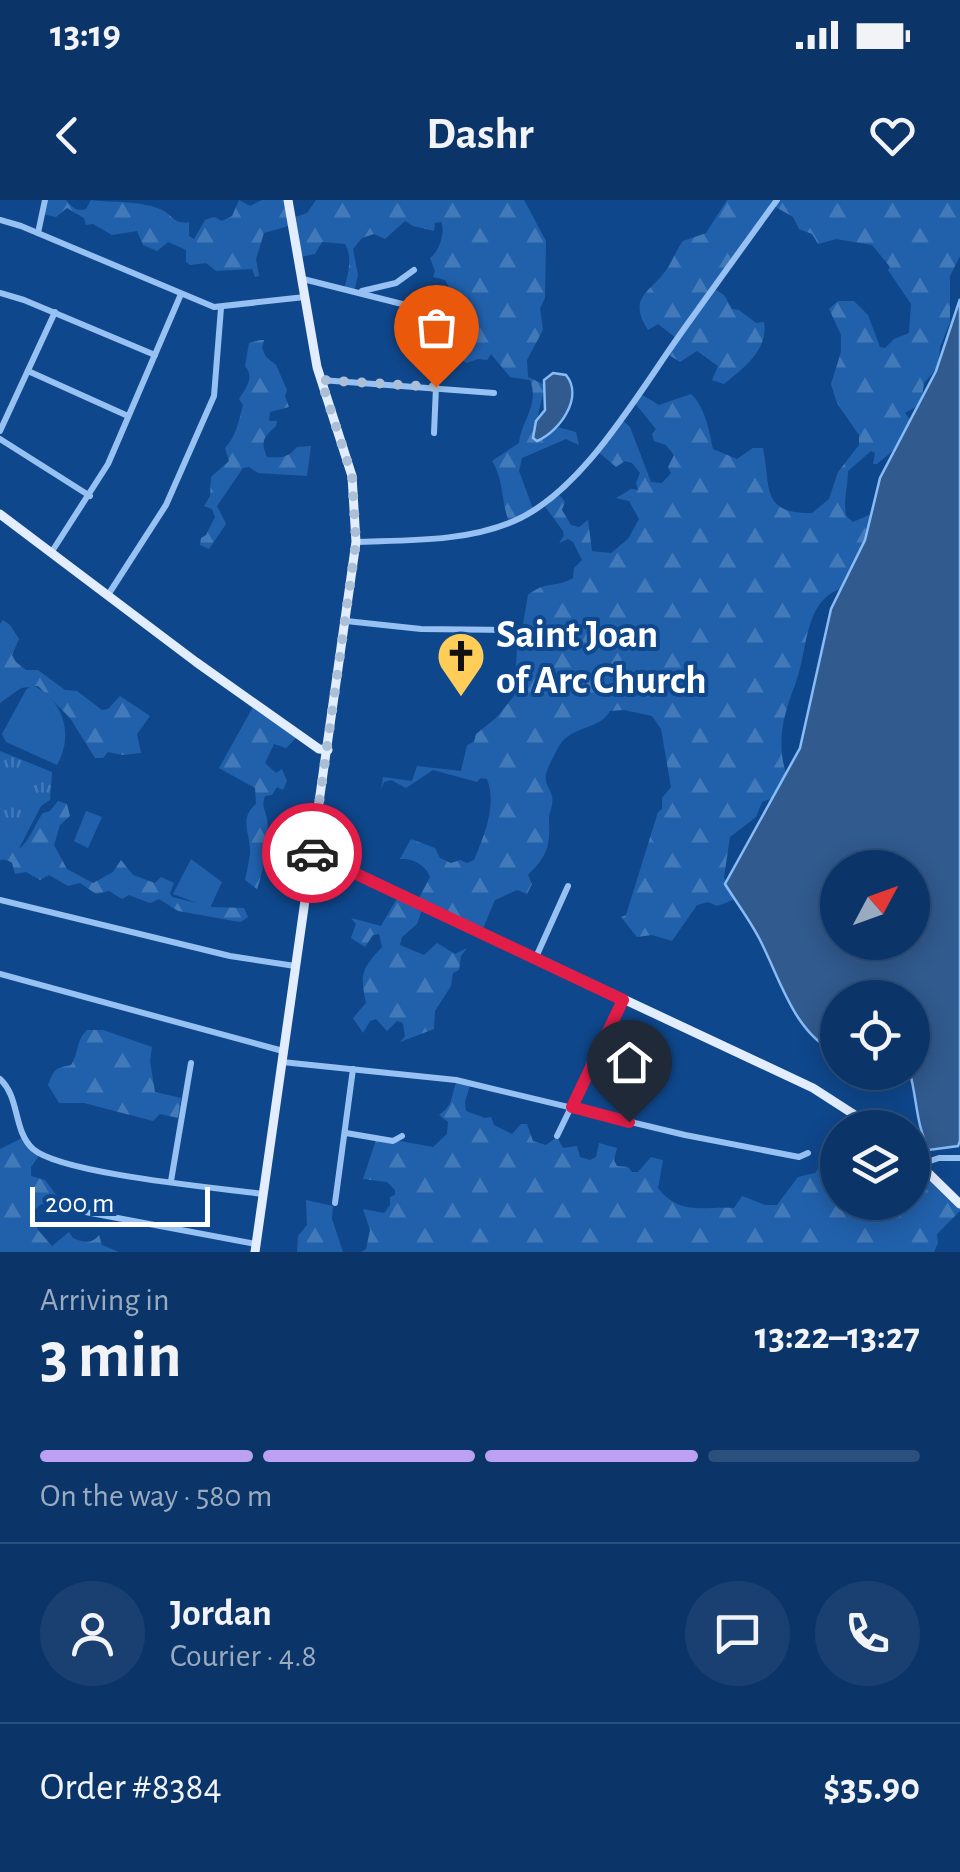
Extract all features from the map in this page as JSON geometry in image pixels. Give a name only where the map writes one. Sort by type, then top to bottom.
[{"type":"main road","points":[[255,1248],[356,542],[352,476],[321,380],[288,200]]},
{"type":"main road","points":[[0,514],[282,724],[319,749],[328,750]]},
{"type":"main road","points":[[312,853],[813,1088],[847,1110]]},
{"type":"main road","points":[[309,876],[334,863]]},
{"type":"main road","points":[[930,1175],[960,1204]]},
{"type":"street","points":[[38,233],[45,200]]},
{"type":"street","points":[[356,542],[484,531],[522,517],[552,497],[596,450],[777,200]]},
{"type":"street","points":[[0,220],[221,308],[306,297]]},
{"type":"street","points":[[356,292],[396,283],[414,270]]},
{"type":"street","points":[[304,279],[410,306]]},
{"type":"street","points":[[0,294],[55,312],[155,355]]},
{"type":"street","points":[[51,554],[90,496],[181,294]]},
{"type":"street","points":[[107,596],[166,505],[214,396],[221,308]]},
{"type":"street","points":[[0,432],[55,312]]},
{"type":"street","points":[[28,371],[128,416]]},
{"type":"street","points":[[321,380],[494,392]]},
{"type":"street","points":[[434,433],[436,387]]},
{"type":"street","points":[[0,400],[14,402]]},
{"type":"street","points":[[0,440],[90,496]]},
{"type":"street","points":[[346,621],[511,630]]},
{"type":"street","points":[[536,958],[568,886]]},
{"type":"street","points":[[0,900],[230,956],[295,966]]},
{"type":"street","points":[[0,974],[283,1056],[353,1069],[456,1080],[717,1142],[799,1157],[808,1153]]},
{"type":"street","points":[[557,1136],[623,1000]]},
{"type":"street","points":[[171,1181],[191,1064]]},
{"type":"street","points":[[336,1203],[353,1069]]},
{"type":"street","points":[[0,1079],[11,1091],[26,1140],[39,1153],[82,1168],[263,1194]]},
{"type":"street","points":[[346,1133],[393,1141],[402,1136]]},
{"type":"street","points":[[930,1159],[960,1158]]},
{"type":"street","points":[[58,1206],[255,1248]]},
{"type":"green space","points":[[44,200],[66,200],[80,210],[86,209],[91,200],[153,207],[177,221],[189,222],[189,236],[194,239],[205,220],[214,217],[222,221],[232,216],[239,200],[250,206],[262,200],[286,200],[292,218],[307,213],[316,200],[524,200],[546,241],[545,298],[540,308],[543,330],[527,360],[528,377],[545,385],[535,428],[546,436],[557,427],[576,432],[579,445],[566,439],[522,458],[519,471],[533,509],[509,522],[492,461],[519,443],[533,397],[530,380],[510,377],[491,354],[487,360],[466,363],[445,350],[428,329],[433,310],[458,308],[453,302],[446,302],[452,293],[445,280],[433,277],[430,258],[441,241],[441,222],[435,223],[434,231],[405,221],[385,239],[374,234],[362,238],[353,249],[358,275],[354,292],[344,289],[349,260],[345,244],[322,242],[315,254],[300,257],[292,225],[264,233],[256,259],[259,276],[255,277],[252,269],[216,271],[206,263],[190,265],[186,262],[186,250],[168,242],[157,251],[143,245],[137,231],[112,235],[93,224],[86,225],[84,218],[67,208],[56,217],[42,214]]},
{"type":"green space","points":[[727,200],[960,200],[960,256],[950,276],[950,322],[940,347],[938,367],[924,383],[921,404],[905,413],[916,427],[915,432],[877,464],[873,464],[875,453],[871,451],[848,471],[846,516],[853,522],[876,512],[849,587],[823,600],[810,624],[782,730],[788,779],[778,796],[762,802],[756,817],[730,837],[724,877],[733,900],[717,906],[708,902],[697,905],[672,941],[652,935],[637,937],[621,917],[626,915],[662,809],[662,798],[671,787],[661,729],[652,716],[610,711],[600,722],[565,739],[550,764],[546,777],[552,799],[548,843],[544,856],[528,875],[532,884],[527,894],[517,890],[495,900],[481,933],[423,907],[417,924],[402,937],[400,945],[424,955],[437,943],[455,954],[467,948],[435,1011],[434,1029],[400,1042],[405,1036],[403,1023],[397,1021],[387,1031],[376,1019],[370,1021],[363,1033],[353,1018],[366,1003],[366,967],[382,947],[379,934],[373,935],[365,947],[351,938],[356,924],[351,918],[381,926],[399,895],[417,902],[430,877],[418,863],[400,859],[411,839],[435,848],[440,858],[451,863],[474,860],[486,830],[491,799],[487,779],[477,782],[433,770],[406,788],[391,780],[384,782],[381,790],[383,777],[412,781],[417,766],[461,771],[467,745],[514,696],[517,649],[505,630],[515,630],[523,624],[528,595],[573,578],[574,568],[582,560],[573,542],[568,539],[559,543],[563,531],[543,504],[557,492],[565,502],[562,510],[571,525],[579,527],[588,520],[592,551],[611,553],[628,539],[639,519],[629,501],[616,498],[631,489],[638,490],[640,473],[625,461],[616,467],[596,450],[620,418],[630,427],[651,482],[662,483],[671,473],[668,467],[674,455],[666,445],[654,441],[652,434],[656,429],[633,401],[639,393],[659,405],[691,394],[703,412],[713,449],[737,459],[753,448],[763,448],[768,486],[776,503],[784,509],[812,513],[829,499],[838,472],[859,445],[859,435],[837,403],[831,384],[841,352],[841,335],[829,309],[838,301],[854,301],[868,315],[880,347],[885,348],[909,333],[911,304],[872,245],[836,239],[818,244],[812,234],[799,229],[793,217],[774,206],[715,289],[732,309],[756,323],[764,322],[758,350],[724,384],[712,380],[718,366],[697,351],[680,362],[669,355],[676,338],[658,324],[648,330],[640,303],[683,241],[706,233]]},
{"type":"green space","points":[[264,340],[266,357],[276,365],[287,390],[289,407],[270,412],[269,421],[277,421],[264,440],[265,452],[267,457],[280,457],[297,447],[311,446],[307,476],[258,473],[243,468],[217,506],[226,524],[209,549],[200,545],[215,517],[212,509],[204,506],[210,496],[211,477],[229,461],[225,448],[237,428],[243,405],[239,399],[249,378],[245,366],[249,343]]},
{"type":"green space","points":[[3,620],[19,639],[12,655],[26,670],[38,670],[102,710],[120,696],[150,716],[137,734],[141,753],[108,752],[103,758],[95,758],[70,718],[38,686],[21,688],[0,703]]},
{"type":"green space","points":[[32,685],[52,700],[63,719],[65,742],[57,765],[6,742],[2,734]]},
{"type":"green space","points":[[253,707],[296,738],[286,748],[274,744],[265,763],[276,773],[282,769],[287,781],[283,790],[277,787],[272,795],[265,796],[268,835],[257,889],[245,880],[250,853],[246,821],[256,804],[255,788],[219,768]]},
{"type":"green space","points":[[0,751],[52,772],[50,800],[41,806],[12,862],[0,858]]},
{"type":"green space","points":[[58,801],[67,804],[70,816],[60,825],[54,845],[67,869],[93,883],[113,872],[121,860],[133,875],[155,883],[161,877],[174,883],[172,897],[213,907],[244,908],[248,917],[241,922],[178,911],[159,899],[150,903],[129,895],[122,899],[109,891],[96,894],[80,883],[68,886],[49,875],[40,880],[26,872],[15,874],[12,863],[0,860],[0,846],[15,851],[21,848],[43,813]]},
{"type":"green space","points":[[86,811],[102,817],[88,848],[74,841]]},
{"type":"green space","points":[[191,859],[222,882],[210,908],[173,894]]},
{"type":"green space","points":[[87,1030],[103,1030],[152,1047],[155,1092],[181,1098],[178,1118],[160,1114],[153,1121],[84,1103],[59,1103],[48,1085],[56,1070],[71,1065]]},
{"type":"green space","points":[[457,1081],[470,1085],[466,1111],[491,1117],[494,1125],[512,1134],[521,1124],[527,1124],[533,1141],[546,1145],[557,1137],[563,1148],[577,1146],[580,1157],[590,1160],[596,1157],[599,1143],[617,1148],[617,1166],[628,1167],[632,1172],[638,1172],[651,1157],[663,1160],[658,1188],[683,1206],[734,1208],[742,1196],[777,1205],[798,1177],[815,1173],[820,1166],[820,1220],[930,1220],[930,1177],[960,1206],[960,1211],[937,1234],[934,1252],[361,1252],[366,1249],[370,1230],[363,1209],[384,1213],[390,1197],[395,1195],[387,1182],[363,1179],[376,1140],[433,1147],[447,1134],[448,1122],[439,1115],[450,1103]]},
{"type":"green space","points":[[22,1138],[39,1156],[31,1167],[31,1176],[45,1180],[57,1196],[50,1208],[41,1204],[31,1213],[38,1230],[52,1246],[69,1232],[73,1238],[84,1241],[99,1235],[102,1245],[119,1252],[0,1252],[0,1149]]},
{"type":"green space","points":[[306,1200],[333,1206],[332,1219],[343,1252],[297,1252],[298,1236],[307,1225]]},
{"type":"shaded area","points":[[960,299],[960,1141],[958,1146],[930,1150],[930,1110],[917,1110],[913,1090],[930,1090],[930,980],[820,980],[820,1042],[799,1019],[759,938],[725,884],[800,748],[831,609],[865,540],[880,478],[936,371]]},
{"type":"shaded area","points":[[553,373],[566,375],[571,384],[571,403],[554,430],[537,441],[533,438],[536,421],[545,410],[544,380]]},
{"type":"way so far","points":[[312,853],[357,512],[352,476],[321,380],[436,387]]},
{"type":"place","name":"Saint Joan of Arc Church","points":[[461,698]]},
{"type":"route","points":[[312,853],[623,1000],[572,1107],[629,1122]]}]
